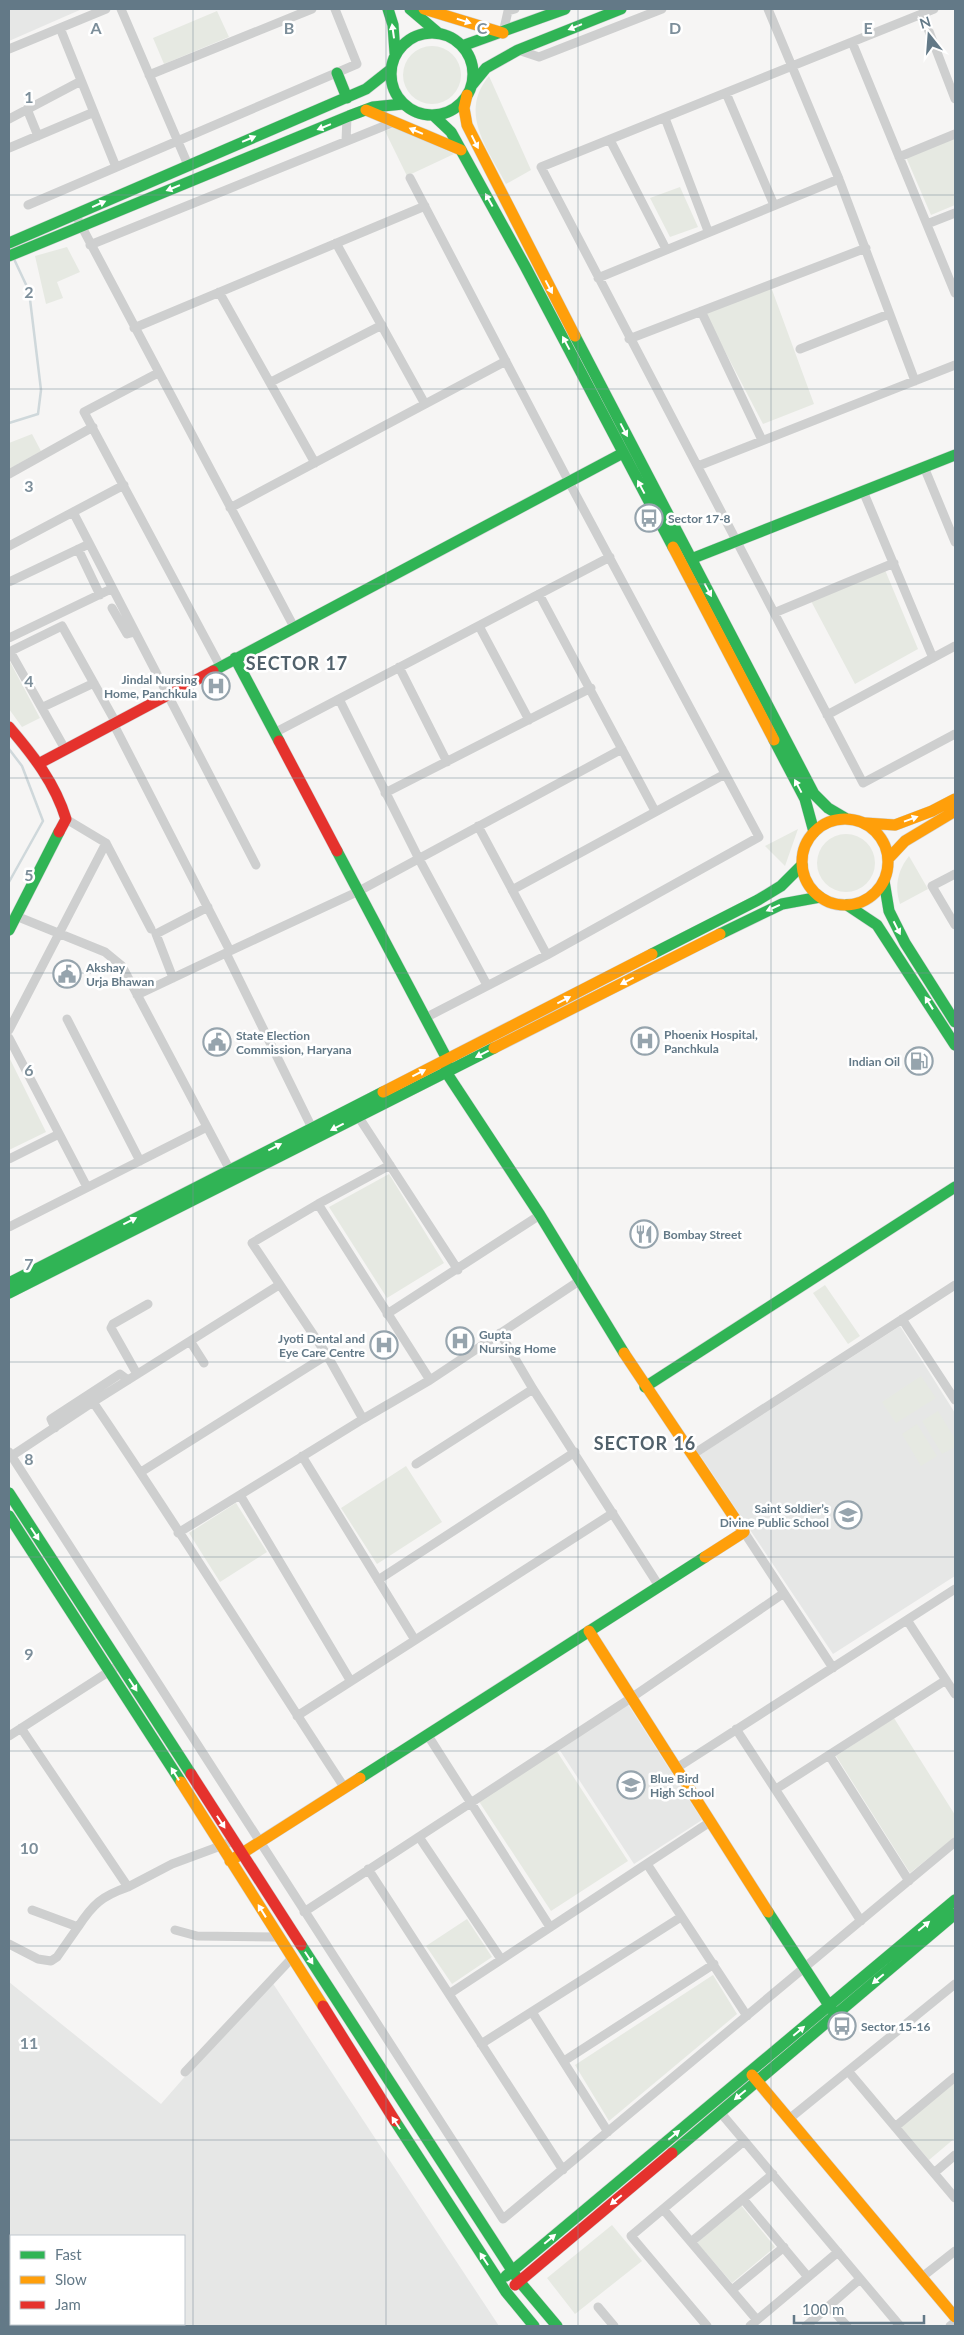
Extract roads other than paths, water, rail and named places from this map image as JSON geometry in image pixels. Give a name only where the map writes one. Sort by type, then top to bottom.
[{"type":"street","points":[[9,50],[106,9]]},
{"type":"street","points":[[122,9],[188,164]]},
{"type":"street","points":[[149,75],[312,9]]},
{"type":"street","points":[[28,205],[357,64],[335,9]]},
{"type":"street","points":[[388,9],[393,25],[396,53]]},
{"type":"street","points":[[410,9],[437,32]]},
{"type":"street","points":[[424,9],[503,33]]},
{"type":"street","points":[[503,33],[508,11],[515,9]]},
{"type":"street","points":[[462,46],[503,33],[565,9]]},
{"type":"street","points":[[390,70],[393,88],[404,104],[416,112],[433,115],[452,109],[486,68],[518,50],[621,9]]},
{"type":"street","points":[[518,50],[539,57],[662,9]]},
{"type":"street","points":[[768,9],[839,179],[915,381]]},
{"type":"street","points":[[934,9],[541,167],[629,339],[698,466],[863,783],[955,734]]},
{"type":"street","points":[[922,14],[955,98]]},
{"type":"street","points":[[60,28],[116,167]]},
{"type":"street","points":[[9,256],[25,243],[76,214],[188,164],[347,98],[379,81],[390,70],[396,53],[403,43],[413,36],[424,32],[437,32],[454,38],[462,46],[472,65],[469,90],[464,108],[467,124],[814,794],[828,808],[845,818],[895,825],[932,811],[955,799]]},
{"type":"street","points":[[852,42],[955,293]]},
{"type":"street","points":[[337,73],[347,98]]},
{"type":"street","points":[[9,119],[81,81]]},
{"type":"street","points":[[726,93],[774,205]]},
{"type":"street","points":[[9,243],[25,243],[81,225],[366,110],[386,104],[404,104]]},
{"type":"street","points":[[27,109],[38,136]]},
{"type":"street","points":[[366,110],[461,150]]},
{"type":"street","points":[[9,148],[94,112]]},
{"type":"street","points":[[433,115],[451,132],[623,453],[805,799],[814,832]]},
{"type":"street","points":[[346,141],[347,117]]},
{"type":"street","points":[[665,118],[708,231]]},
{"type":"street","points":[[90,245],[394,122]]},
{"type":"street","points":[[899,157],[955,134]]},
{"type":"street","points":[[610,140],[666,249]]},
{"type":"street","points":[[410,178],[569,482],[759,837],[547,955],[425,1018]]},
{"type":"street","points":[[598,278],[708,231],[839,179]]},
{"type":"street","points":[[134,328],[425,206]]},
{"type":"street","points":[[926,224],[955,213]]},
{"type":"street","points":[[76,214],[90,245],[294,627]]},
{"type":"street","points":[[336,243],[425,404]]},
{"type":"street","points":[[629,339],[866,248]]},
{"type":"street","points":[[219,292],[315,463]]},
{"type":"street","points":[[701,311],[762,440]]},
{"type":"street","points":[[800,349],[889,314]]},
{"type":"street","points":[[271,382],[382,324]]},
{"type":"street","points":[[230,508],[506,361]]},
{"type":"street","points":[[698,466],[955,365]]},
{"type":"street","points":[[158,373],[84,412],[220,666]]},
{"type":"street","points":[[9,474],[93,427]]},
{"type":"street","points":[[40,763],[623,453]]},
{"type":"street","points":[[692,559],[955,455]]},
{"type":"street","points":[[924,467],[955,540]]},
{"type":"street","points":[[9,546],[124,485]]},
{"type":"street","points":[[862,491],[933,658]]},
{"type":"street","points":[[73,512],[111,589],[168,694],[256,865]]},
{"type":"street","points":[[9,582],[89,544]]},
{"type":"street","points":[[78,549],[100,594]]},
{"type":"street","points":[[276,732],[610,557]]},
{"type":"street","points":[[774,613],[894,563]]},
{"type":"street","points":[[9,638],[111,589]]},
{"type":"street","points":[[539,594],[591,688],[655,811]]},
{"type":"street","points":[[112,608],[127,634],[135,632]]},
{"type":"street","points":[[65,749],[12,652],[60,626],[64,628],[94,683],[208,907],[312,1128]]},
{"type":"street","points":[[479,626],[529,720]]},
{"type":"street","points":[[827,716],[955,646]]},
{"type":"street","points":[[235,658],[276,732],[447,1059],[446,1072],[540,1215],[645,1387],[744,1532],[833,1668]]},
{"type":"street","points":[[399,668],[447,762]]},
{"type":"street","points":[[43,707],[94,683]]},
{"type":"street","points":[[385,793],[591,688]]},
{"type":"street","points":[[339,699],[419,859],[487,985]]},
{"type":"street","points":[[9,727],[40,763],[61,798],[66,819],[9,930]]},
{"type":"street","points":[[138,996],[359,891],[622,749]]},
{"type":"street","points":[[512,890],[725,774]]},
{"type":"street","points":[[889,858],[905,841],[955,811]]},
{"type":"street","points":[[845,818],[829,822],[814,832],[805,846],[802,865],[808,883],[820,897],[835,904],[847,905],[865,900],[877,892],[884,881],[889,858],[886,846],[879,834],[864,822]]},
{"type":"street","points":[[66,819],[106,843],[151,929]]},
{"type":"street","points":[[478,826],[547,955]]},
{"type":"street","points":[[9,1030],[106,843]]},
{"type":"street","points":[[9,1293],[232,1174],[312,1128],[356,1112],[447,1059],[758,900],[781,886],[802,865]]},
{"type":"street","points":[[955,874],[932,886],[955,925]]},
{"type":"street","points":[[884,881],[889,911],[901,935],[955,1022]]},
{"type":"street","points":[[9,1283],[356,1112],[446,1072],[759,914],[782,904],[820,897]]},
{"type":"street","points":[[847,905],[877,925],[894,948],[955,1045]]},
{"type":"street","points":[[173,978],[156,934],[208,907]]},
{"type":"street","points":[[16,916],[105,952],[122,966],[232,1174]]},
{"type":"street","points":[[67,1019],[140,1161]]},
{"type":"street","points":[[9,1038],[87,1188]]},
{"type":"street","points":[[356,1112],[458,1270]]},
{"type":"street","points":[[9,1227],[208,1127]]},
{"type":"street","points":[[9,1159],[59,1134]]},
{"type":"street","points":[[363,1419],[327,1355],[252,1244],[318,1204],[390,1165]]},
{"type":"street","points":[[645,1387],[955,1187]]},
{"type":"street","points":[[318,1204],[430,1380]]},
{"type":"street","points":[[387,1314],[458,1270],[540,1215]]},
{"type":"street","points":[[178,1533],[430,1380],[579,1281]]},
{"type":"street","points":[[279,1285],[11,1454],[258,1842],[503,2219],[955,1842]]},
{"type":"street","points":[[692,1455],[955,1285]]},
{"type":"street","points":[[137,1374],[111,1328],[113,1324],[148,1304]]},
{"type":"street","points":[[902,1319],[955,1400]]},
{"type":"street","points":[[500,1333],[532,1389],[575,1452],[659,1586]]},
{"type":"street","points":[[190,1340],[204,1363]]},
{"type":"street","points":[[141,1472],[327,1355]]},
{"type":"street","points":[[55,1428],[51,1418],[120,1374],[128,1380]]},
{"type":"street","points":[[416,1464],[532,1389]]},
{"type":"street","points":[[93,1402],[141,1472],[178,1533],[344,1787]]},
{"type":"street","points":[[378,1580],[575,1452]]},
{"type":"street","points":[[302,1456],[415,1640]]},
{"type":"street","points":[[9,1493],[519,2282],[557,2326]]},
{"type":"street","points":[[240,1495],[350,1680]]},
{"type":"street","points":[[297,1716],[350,1680],[613,1513]]},
{"type":"street","points":[[9,1516],[110,1671],[499,2282],[534,2326]]},
{"type":"street","points":[[230,1861],[744,1532]]},
{"type":"street","points":[[675,1769],[955,1589]]},
{"type":"street","points":[[304,1912],[368,1868],[631,1698],[784,1593]]},
{"type":"street","points":[[907,1620],[955,1694]]},
{"type":"street","points":[[589,1631],[675,1769],[832,2010]]},
{"type":"street","points":[[9,1736],[120,1665]]},
{"type":"street","points":[[776,1789],[946,1680]]},
{"type":"street","points":[[21,1728],[128,1887]]},
{"type":"street","points":[[736,1729],[861,1922]]},
{"type":"street","points":[[428,1734],[550,1927]]},
{"type":"street","points":[[829,1754],[909,1881]]},
{"type":"street","points":[[449,1994],[710,1822]]},
{"type":"street","points":[[418,1837],[501,1959]]},
{"type":"street","points":[[9,1944],[38,1959],[51,1961],[57,1957],[98,1901],[107,1894],[128,1887],[172,1864],[234,1841]]},
{"type":"street","points":[[647,1864],[748,2016]]},
{"type":"street","points":[[368,1868],[562,2170]]},
{"type":"street","points":[[499,2282],[753,2077],[832,2010],[955,1900]]},
{"type":"street","points":[[32,1910],[78,1927]]},
{"type":"street","points":[[832,2010],[955,1914]]},
{"type":"street","points":[[481,2044],[681,1916]]},
{"type":"street","points":[[175,1930],[197,1936],[278,1937]]},
{"type":"street","points":[[185,2072],[292,1958]]},
{"type":"street","points":[[564,2061],[714,1964]]},
{"type":"street","points":[[789,2119],[955,1984]]},
{"type":"street","points":[[532,2012],[608,2132]]},
{"type":"street","points":[[848,2072],[955,2198]]},
{"type":"street","points":[[506,2292],[720,2112],[753,2077]]},
{"type":"street","points":[[753,2077],[955,2317]]},
{"type":"street","points":[[896,2127],[955,2077]]},
{"type":"street","points":[[720,2112],[900,2326]]},
{"type":"street","points":[[707,2326],[631,2236],[744,2140]]},
{"type":"street","points":[[934,2173],[955,2155]]},
{"type":"street","points":[[691,2242],[773,2174]]},
{"type":"street","points":[[743,2199],[808,2277]]},
{"type":"street","points":[[663,2209],[758,2320]]},
{"type":"street","points":[[732,2290],[784,2247]]},
{"type":"street","points":[[922,2277],[955,2251]]},
{"type":"street","points":[[750,2326],[838,2252]]},
{"type":"street","points":[[806,2326],[860,2279]]},
{"type":"street","points":[[830,2306],[847,2326]]},
{"type":"street","points":[[598,2307],[614,2326]]},
{"type":"street","points":[[950,2326],[955,2322]]},
{"type":"waterway","points":[[9,423],[38,414],[41,390],[29,291],[14,259]]},
{"type":"waterway","points":[[9,749],[22,766],[43,821],[9,882]]},
{"type":"place","name":"Sector 17-8","points":[[649,518]]},
{"type":"place","name":"Jindal Nursing Home, Panchkula","points":[[216,686]]},
{"type":"place","name":"Akshay Urja Bhawan","points":[[67,974]]},
{"type":"place","name":"Phoenix Hospital, Panchkula","points":[[645,1041]]},
{"type":"place","name":"State Election Commission, Haryana","points":[[217,1042]]},
{"type":"place","name":"Indian Oil","points":[[919,1061]]},
{"type":"place","name":"Bombay Street","points":[[644,1234]]},
{"type":"place","name":"Gupta Nursing Home","points":[[460,1341]]},
{"type":"place","name":"Jyoti Dental and Eye Care Centre","points":[[384,1345]]},
{"type":"place","name":"Saint Soldier’s Divine Public School","points":[[848,1515]]},
{"type":"place","name":"Blue Bird High School","points":[[631,1785]]},
{"type":"place","name":"Sector 15-16","points":[[842,2026]]},
{"type":"district","name":"SECTOR 17","points":[[297,663]]},
{"type":"district","name":"SECTOR 16","points":[[645,1443]]}]
